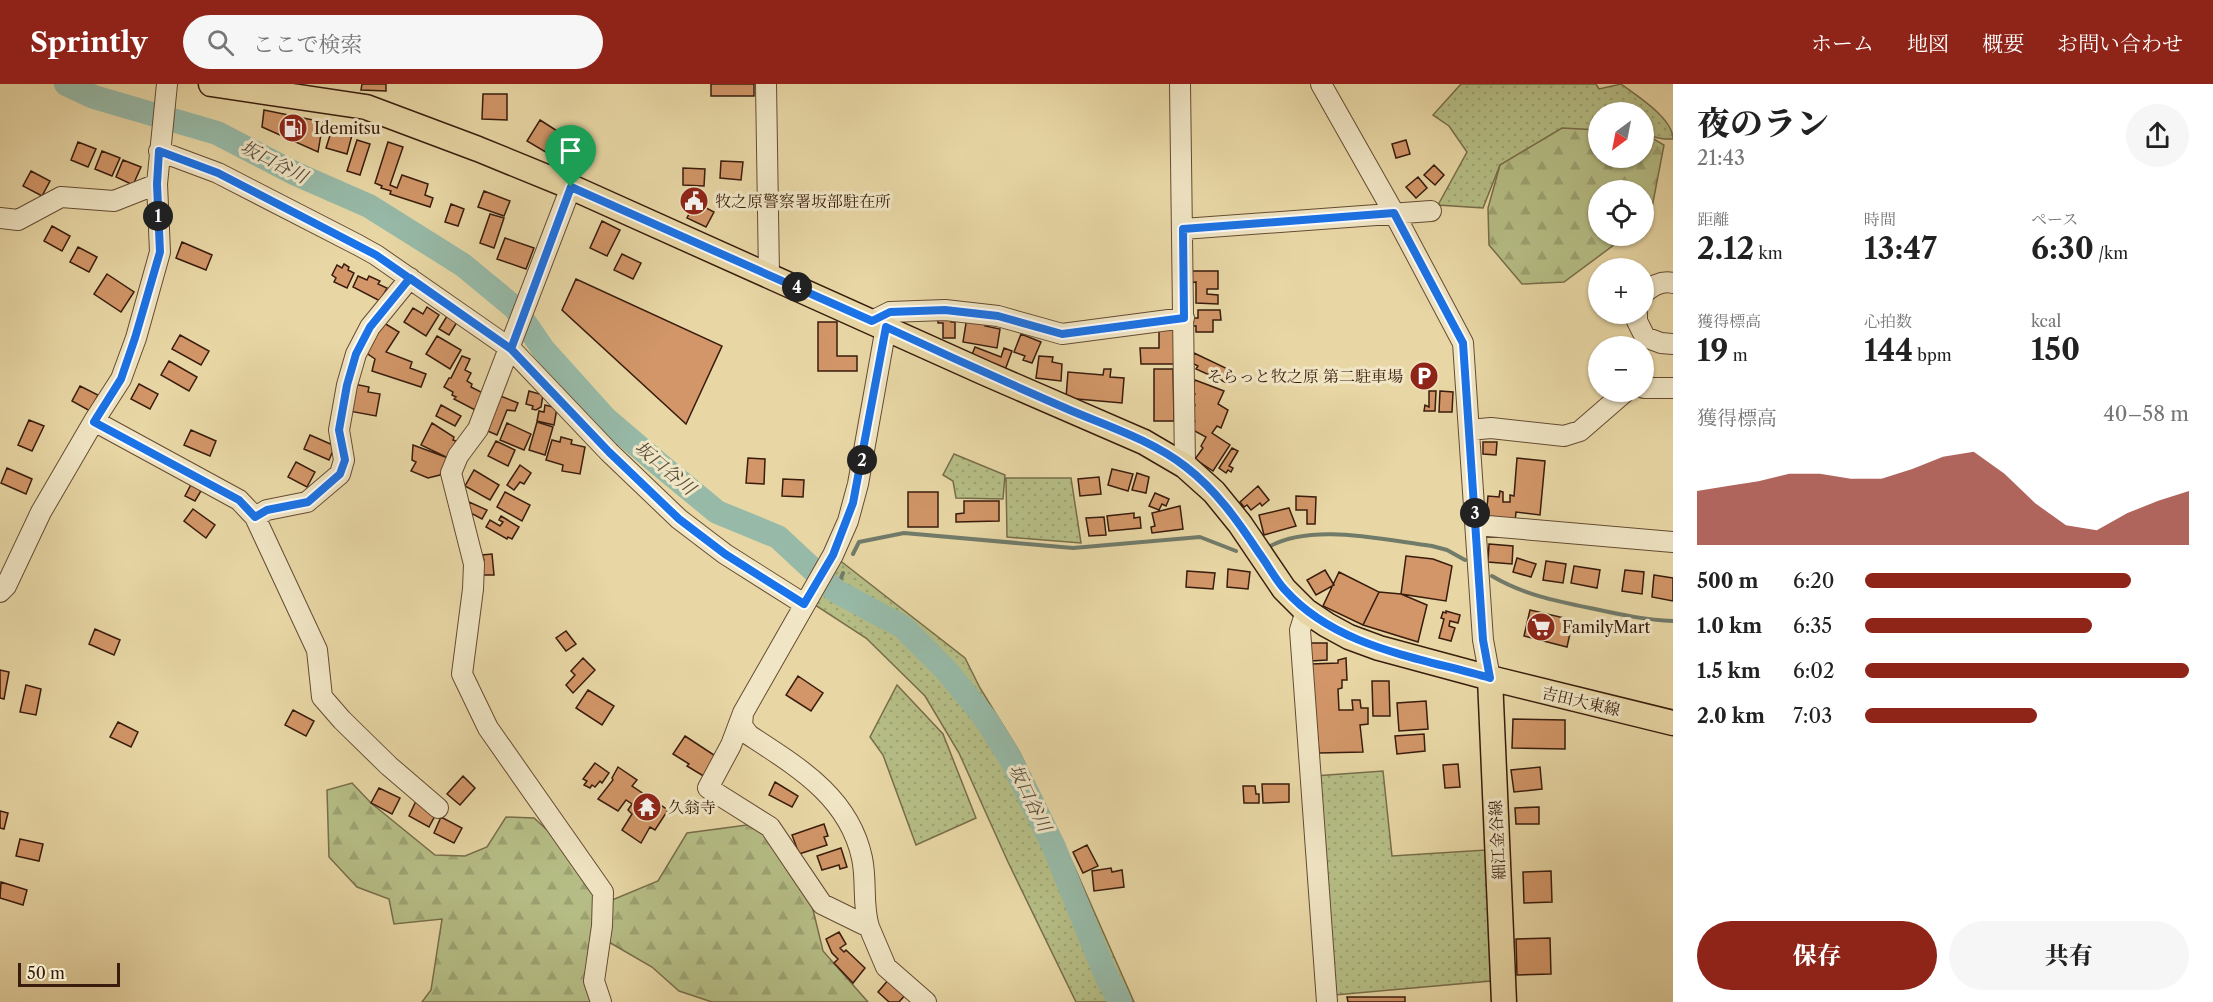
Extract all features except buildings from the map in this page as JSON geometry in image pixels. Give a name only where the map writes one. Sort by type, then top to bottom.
[{"type":"main road","name":"吉田大東線","points":[[211,84],[366,107],[571,187],[1144,442],[1185,466],[1214,492],[1240,524],[1284,589],[1306,611],[1349,637],[1379,648],[1490,678],[1673,723]]},
{"type":"main road","name":"細江金谷線","points":[[1490,678],[1504,1002]]},
{"type":"street","points":[[0,592],[6,586],[41,512],[121,379],[135,338],[160,252],[157,184],[167,84]]},
{"type":"street","points":[[766,84],[770,275]]},
{"type":"street","points":[[1180,84],[1185,466]]},
{"type":"street","points":[[1321,84],[1394,213],[1463,343],[1483,640],[1490,678]]},
{"type":"street","points":[[159,151],[218,173],[351,241],[410,278],[511,349],[609,452],[679,519],[725,554],[806,601]]},
{"type":"street","points":[[0,218],[18,220],[61,197],[114,201],[157,184]]},
{"type":"street","points":[[571,187],[511,349],[478,429],[458,456],[450,473],[474,564],[462,674],[488,728],[603,892],[602,926],[594,981],[601,1002]]},
{"type":"street","points":[[1183,229],[1431,211]]},
{"type":"street","points":[[255,517],[267,510],[308,502],[340,474],[345,460],[339,430],[347,385],[356,354],[370,327],[410,278]]},
{"type":"street","points":[[1654,286],[1668,282],[1673,284]]},
{"type":"street","points":[[869,927],[822,904],[770,828],[708,788],[731,746],[743,713],[829,562],[848,521],[858,484],[879,324],[890,312],[945,310],[998,316],[1062,334],[1184,318]]},
{"type":"street","points":[[1638,324],[1645,337],[1661,343],[1673,344]]},
{"type":"street","points":[[1654,388],[1673,388]]},
{"type":"street","points":[[1469,430],[1491,428],[1564,436],[1580,431],[1613,402]]},
{"type":"street","points":[[94,422],[239,500],[255,517],[317,650],[322,697],[389,766],[438,808]]},
{"type":"street","points":[[1476,525],[1673,542]]},
{"type":"street","points":[[1306,611],[1300,630],[1327,1002]]},
{"type":"street","points":[[743,713],[742,726],[749,735],[818,782],[847,818],[862,858],[865,914],[886,967],[926,1002]]},
{"type":"green space","points":[[1461,84],[1596,84],[1599,89],[1621,84],[1645,102],[1588,102],[1588,136],[1500,165],[1483,208],[1438,205],[1467,152],[1449,126],[1433,115]]},
{"type":"green space","points":[[1654,110],[1667,123],[1671,131],[1673,139],[1654,137]]},
{"type":"green space","points":[[1562,128],[1588,129],[1588,168],[1654,168],[1654,139],[1664,145],[1654,197],[1654,180],[1588,180],[1588,246],[1613,246],[1596,258],[1588,258],[1588,264],[1564,282],[1522,284],[1489,245],[1488,208],[1500,165]]},
{"type":"green space","points":[[954,454],[1005,475],[1003,499],[956,498],[953,481],[943,475]]},
{"type":"green space","points":[[1006,478],[1071,478],[1081,543],[1007,537]]},
{"type":"green space","points":[[838,559],[965,658],[980,688],[1019,751],[1074,866],[1134,1002],[1076,1002],[1008,862],[959,753],[925,696],[866,638],[815,605]]},
{"type":"green space","points":[[897,685],[943,734],[976,818],[916,845],[883,755],[870,737]]},
{"type":"green space","points":[[1383,771],[1392,856],[1486,850],[1491,981],[1335,995],[1314,776]]},
{"type":"green space","points":[[352,783],[371,803],[435,855],[465,856],[487,847],[506,817],[534,818],[557,839],[594,890],[591,1002],[422,1002],[431,990],[442,919],[394,924],[389,899],[357,887],[329,857],[327,790]]},
{"type":"green space","points":[[762,823],[809,893],[823,951],[868,1002],[712,1002],[679,991],[652,967],[607,941],[612,900],[658,881],[687,833]]},
{"type":"waterway","name":"坂口谷川","points":[[66,84],[94,97],[217,133],[296,174],[369,206],[463,265],[515,308],[543,349],[606,419],[717,512],[778,537],[836,591],[903,627],[946,670],[986,719],[1010,758],[1054,847],[1104,971],[1120,1002]]},
{"type":"waterway","points":[[853,554],[859,542],[904,533],[1073,548],[1200,537],[1236,551]]},
{"type":"waterway","points":[[1267,548],[1284,540],[1304,536],[1347,535],[1432,546],[1447,550],[1465,560]]},
{"type":"waterway","points":[[836,591],[843,573]]},
{"type":"waterway","points":[[1492,576],[1515,588],[1552,600],[1631,616],[1673,621]]},
{"type":"place","name":"Idemitsu","points":[[293,128]]},
{"type":"place","name":"牧之原警察署坂部駐在所","points":[[694,201]]},
{"type":"place","name":"そらっと牧之原 第二駐車場","points":[[1424,376]]},
{"type":"place","name":"FamilyMart","points":[[1541,627]]},
{"type":"place","name":"久翁寺","points":[[647,807]]},
{"type":"route","points":[[571,187],[511,349],[410,278],[370,327],[356,354],[347,385],[339,430],[345,460],[340,474],[308,502],[267,510],[255,517],[239,500],[94,422],[121,379],[160,252],[157,184],[159,151],[218,173],[376,255],[410,278],[460,314],[511,349],[609,452],[679,519],[725,554],[804,604],[833,555],[848,521],[858,484],[886,327],[1144,442],[1185,466],[1214,492],[1240,524],[1284,589],[1306,611],[1327,625],[1349,637],[1379,648],[1490,678],[1483,640],[1463,343],[1394,213],[1183,229],[1184,318],[1062,334],[998,316],[945,310],[890,312],[872,321],[571,187]]}]
